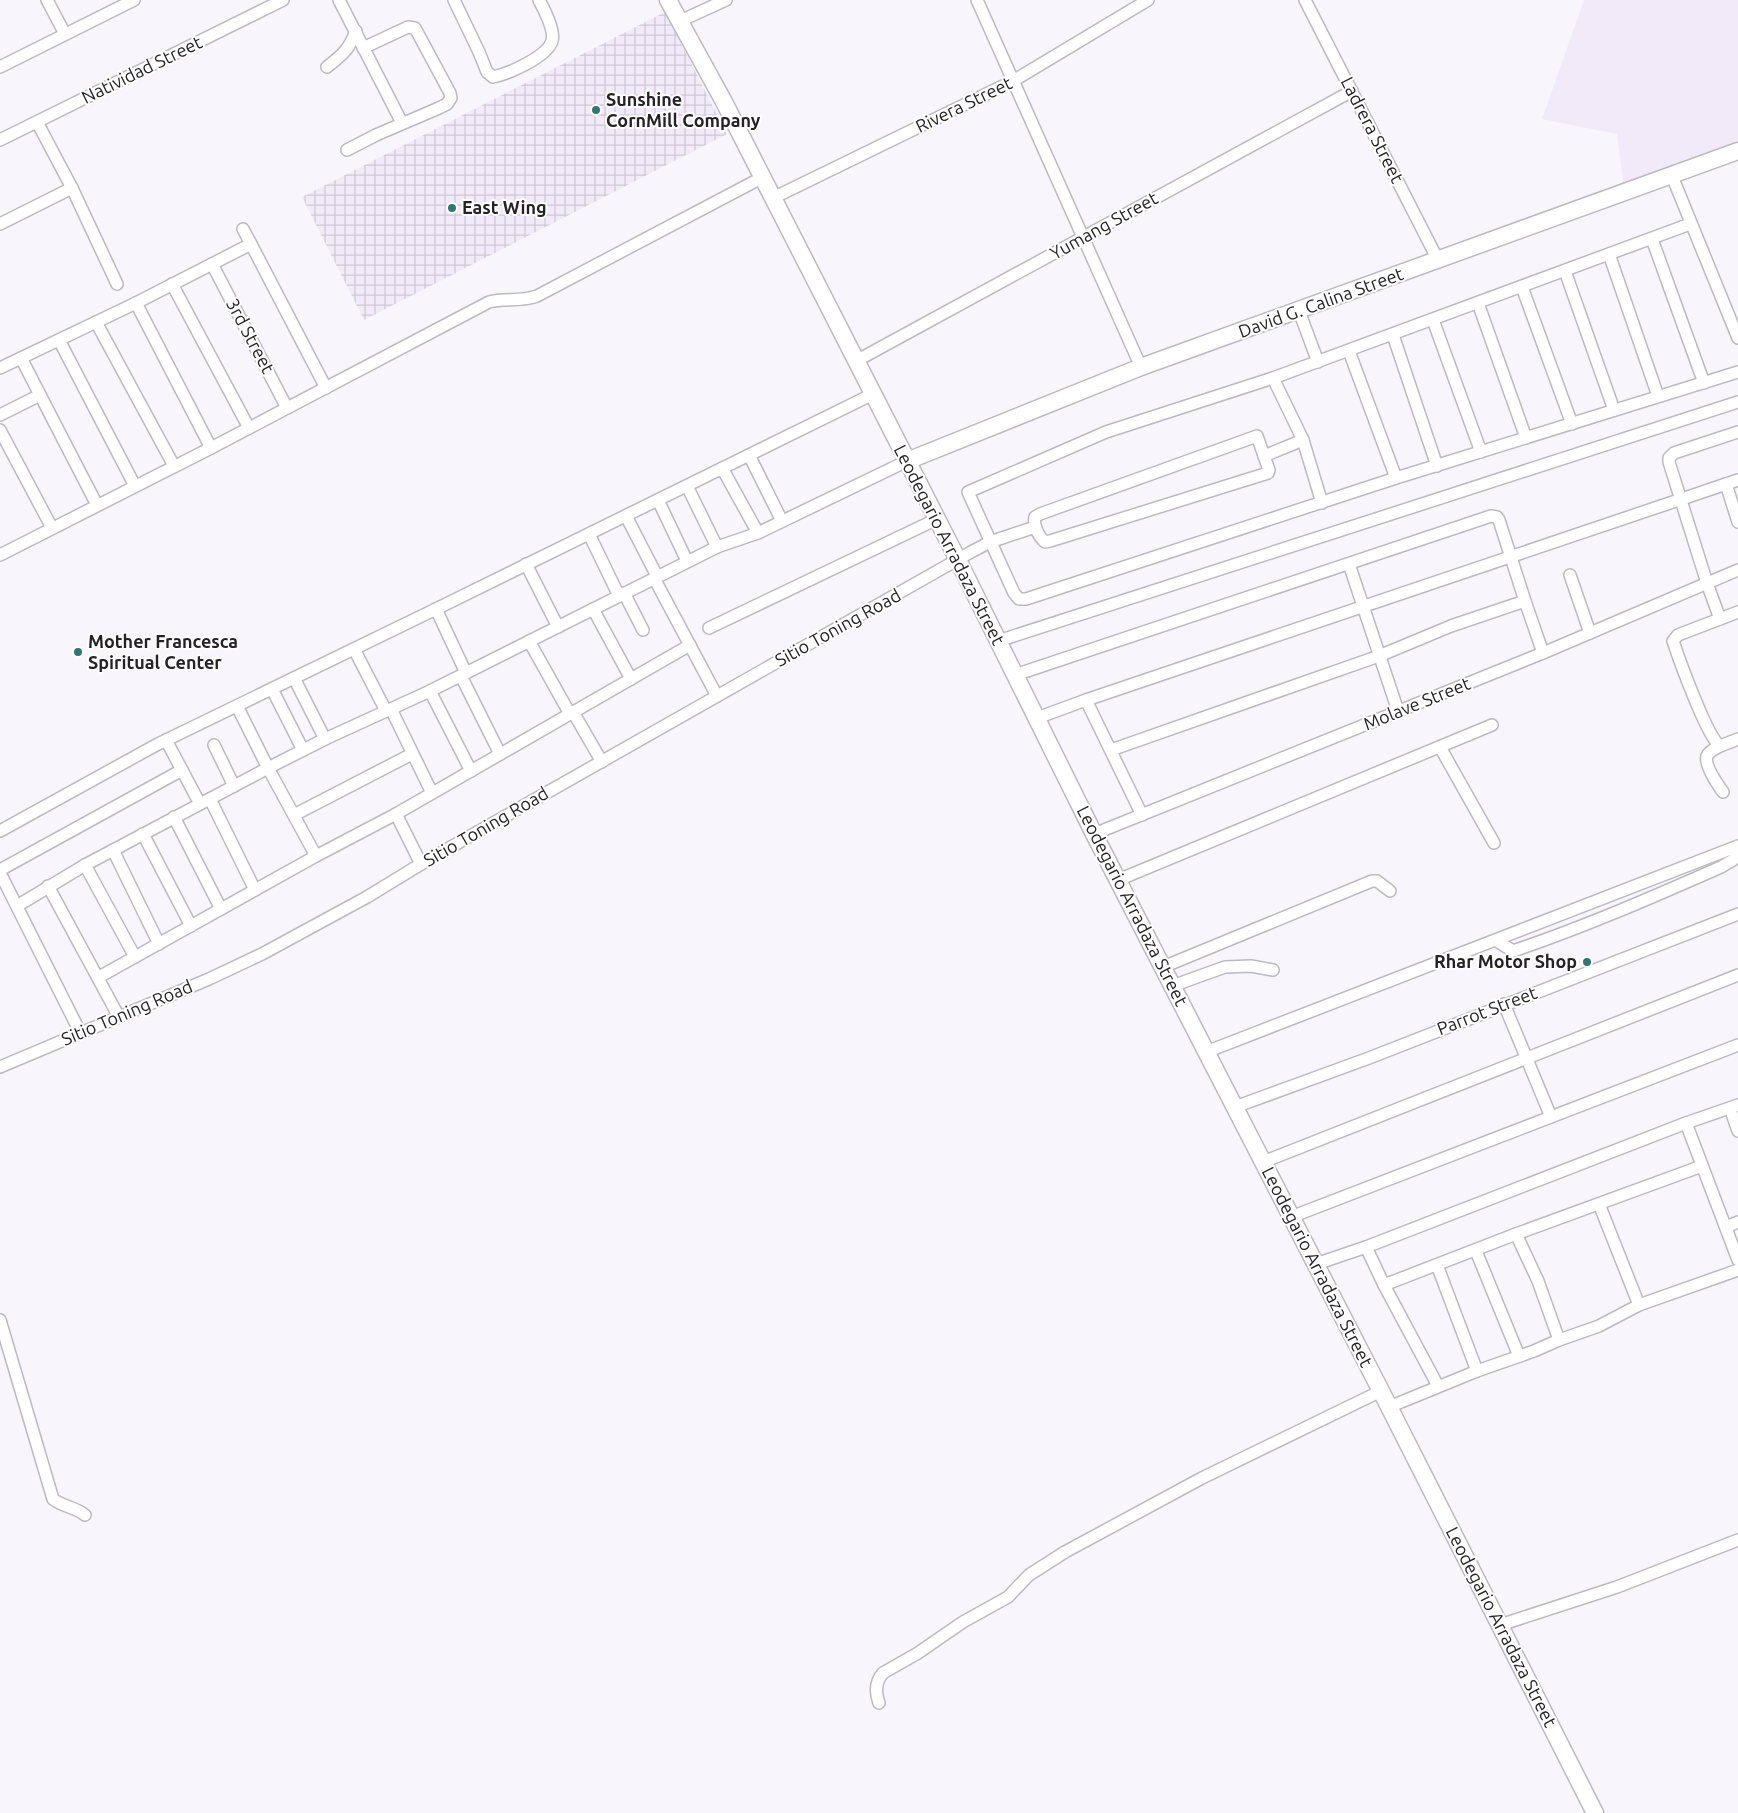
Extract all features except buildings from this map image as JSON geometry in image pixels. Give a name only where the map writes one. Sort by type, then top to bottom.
[{"type":"street","points":[[47,0],[65,34]]},
{"type":"street","points":[[0,67],[134,0]]},
{"type":"street","name":"Natividad Street","points":[[0,140],[153,62],[225,30],[283,0]]},
{"type":"street","points":[[339,0],[402,123]]},
{"type":"street","points":[[454,0],[487,72],[493,77],[506,74],[526,63],[544,52],[552,41],[552,31],[540,0]]},
{"type":"street","name":"Leodegario Arradaza Street","points":[[668,0],[723,100],[958,560],[1094,834],[1381,1391],[1594,1813]]},
{"type":"street","points":[[680,21],[726,0]]},
{"type":"street","points":[[977,0],[1141,367]]},
{"type":"street","name":"Rivera Street","points":[[773,198],[1014,81],[1148,0]]},
{"type":"street","name":"Ladrera Street","points":[[1305,0],[1438,260]]},
{"type":"street","points":[[347,150],[376,134],[447,104],[451,98],[414,28],[408,27],[364,48]]},
{"type":"street","points":[[327,66],[342,55],[351,45],[356,31]]},
{"type":"street","name":"Yumang Street","points":[[856,361],[1352,91]]},
{"type":"street","points":[[37,122],[72,188],[117,284]]},
{"type":"street","name":"David G. Calina Street","points":[[907,461],[1141,367],[1738,152]]},
{"type":"street","points":[[1672,176],[1738,338]]},
{"type":"street","points":[[0,555],[211,448],[489,302],[502,299],[527,300],[537,296],[762,178]]},
{"type":"street","points":[[0,224],[72,188]]},
{"type":"street","points":[[1690,224],[1652,240],[1609,254],[1522,288],[1273,378],[1106,432],[968,492],[1014,593],[1019,598],[1026,599],[1396,478],[1738,372]]},
{"type":"street","points":[[244,229],[326,388]]},
{"type":"street","points":[[1652,240],[1704,383]]},
{"type":"street","points":[[0,368],[136,303],[251,244]]},
{"type":"street","points":[[1609,254],[1658,396]]},
{"type":"street","name":"3rd Street","points":[[212,264],[287,408]]},
{"type":"street","points":[[1565,271],[1614,410]]},
{"type":"street","points":[[172,284],[248,428]]},
{"type":"street","points":[[1522,288],[1572,424]]},
{"type":"street","points":[[136,303],[211,448]]},
{"type":"street","points":[[1478,303],[1526,438]]},
{"type":"street","points":[[1296,312],[1315,363]]},
{"type":"street","points":[[1434,320],[1481,452]]},
{"type":"street","points":[[96,322],[174,466]]},
{"type":"street","points":[[1392,335],[1437,466]]},
{"type":"street","points":[[59,340],[135,486]]},
{"type":"street","points":[[1349,350],[1396,478]]},
{"type":"street","points":[[21,358],[97,505]]},
{"type":"street","points":[[1273,378],[1303,440],[1322,503]]},
{"type":"street","points":[[0,831],[166,740],[436,610],[873,394]]},
{"type":"street","points":[[0,415],[40,395]]},
{"type":"street","points":[[998,641],[1738,402]]},
{"type":"street","points":[[0,430],[52,528]]},
{"type":"street","points":[[1720,619],[1706,583],[1669,462],[1671,455],[1738,432]]},
{"type":"street","points":[[1257,436],[1269,470],[1268,472],[1045,542],[1035,527],[1035,517],[1040,514],[1257,436]]},
{"type":"street","points":[[1264,456],[1303,440]]},
{"type":"street","points":[[750,455],[782,521]]},
{"type":"street","points":[[16,906],[85,865],[302,750],[430,691],[717,547],[758,533],[907,461]]},
{"type":"street","points":[[722,468],[758,533]]},
{"type":"street","points":[[1037,718],[1738,480]]},
{"type":"street","points":[[1726,484],[1738,522]]},
{"type":"street","points":[[687,486],[717,547]]},
{"type":"street","points":[[658,500],[687,562]]},
{"type":"street","points":[[626,516],[717,696]]},
{"type":"street","points":[[1015,676],[1491,516],[1497,517],[1500,520],[1543,653]]},
{"type":"street","points":[[709,628],[937,519]]},
{"type":"street","name":"Sitio Toning Road","points":[[0,1067],[262,954],[367,897],[421,864],[990,542],[1035,527]]},
{"type":"street","points":[[589,534],[643,630]]},
{"type":"street","points":[[526,564],[558,627]]},
{"type":"street","points":[[1349,564],[1362,608],[1398,711]]},
{"type":"street","name":"Molave Street","points":[[1094,834],[1543,653],[1738,570]]},
{"type":"street","points":[[1570,575],[1590,633]]},
{"type":"street","points":[[1111,750],[1379,656],[1451,626],[1525,601]]},
{"type":"street","points":[[592,609],[631,679]]},
{"type":"street","points":[[436,610],[500,754]]},
{"type":"street","points":[[1720,746],[1715,742],[1706,724],[1673,641],[1678,635],[1738,612]]},
{"type":"street","points":[[529,641],[602,762]]},
{"type":"street","points":[[99,977],[316,856],[432,794],[690,645]]},
{"type":"street","points":[[354,649],[432,794]]},
{"type":"street","points":[[294,678],[325,739]]},
{"type":"street","points":[[272,689],[302,750]]},
{"type":"street","points":[[430,691],[471,771]]},
{"type":"street","points":[[1086,700],[1142,815]]},
{"type":"street","points":[[237,706],[316,856]]},
{"type":"street","points":[[1118,880],[1492,725]]},
{"type":"street","points":[[1722,792],[1715,781],[1707,755],[1712,750],[1738,738]]},
{"type":"street","points":[[166,740],[182,770],[205,801],[255,890]]},
{"type":"street","points":[[214,745],[234,786]]},
{"type":"street","points":[[1440,747],[1494,843]]},
{"type":"street","points":[[294,815],[412,754]]},
{"type":"street","points":[[80,1032],[0,872],[182,770]]},
{"type":"street","points":[[396,814],[421,864]]},
{"type":"street","points":[[174,817],[221,909]]},
{"type":"street","points":[[143,834],[191,926]]},
{"type":"street","points":[[113,850],[158,944]]},
{"type":"street","points":[[1206,1052],[1723,852],[1737,853]]},
{"type":"street","points":[[1497,941],[1513,951],[1535,944],[1730,863],[1737,853]]},
{"type":"street","points":[[85,865],[135,957]]},
{"type":"street","points":[[1163,968],[1372,881],[1377,881],[1390,891]]},
{"type":"street","points":[[48,886],[119,1017]]},
{"type":"street","points":[[1581,926],[1599,899]]},
{"type":"street","name":"Parrot Street","points":[[1235,1107],[1369,1058],[1738,914]]},
{"type":"street","points":[[1535,944],[1538,923]]},
{"type":"street","points":[[1172,986],[1225,967],[1251,966],[1273,970]]},
{"type":"street","points":[[1263,1162],[1738,975]]},
{"type":"street","points":[[1504,1004],[1550,1117]]},
{"type":"street","points":[[1291,1217],[1738,1045]]},
{"type":"street","points":[[1316,1264],[1366,1247],[1734,1107],[1738,1131]]},
{"type":"street","points":[[1686,1124],[1738,1260]]},
{"type":"street","points":[[1384,1286],[1516,1234],[1702,1166]]},
{"type":"street","points":[[1600,1204],[1639,1306]]},
{"type":"street","points":[[1726,1227],[1738,1222]]},
{"type":"street","points":[[1516,1234],[1538,1281],[1559,1340]]},
{"type":"street","points":[[1366,1247],[1384,1286],[1438,1386]]},
{"type":"street","points":[[1476,1251],[1519,1356]]},
{"type":"street","points":[[1437,1265],[1477,1371]]},
{"type":"street","points":[[1389,1407],[1438,1386],[1534,1352],[1559,1340],[1599,1326],[1639,1306],[1738,1270]]},
{"type":"street","points":[[0,1320],[54,1499],[76,1508],[85,1515]]},
{"type":"street","points":[[879,1703],[876,1695],[877,1686],[879,1677],[883,1673],[918,1653],[962,1622],[1008,1597],[1029,1574],[1064,1552],[1202,1478],[1381,1391]]},
{"type":"street","points":[[1500,1625],[1617,1587],[1738,1540]]},
{"type":"shaded area","points":[[1584,0],[1738,0],[1738,146],[1624,189],[1617,134],[1542,119]]},
{"type":"shaded area","points":[[665,12],[727,134],[364,320],[302,197]]},
{"type":"place","name":"Sunshine CornMill Company","points":[[596,110]]},
{"type":"place","name":"East Wing","points":[[452,208]]},
{"type":"place","name":"Mother Francesca Spiritual Center","points":[[78,652]]},
{"type":"place","name":"Rhar Motor Shop","points":[[1587,962]]}]
